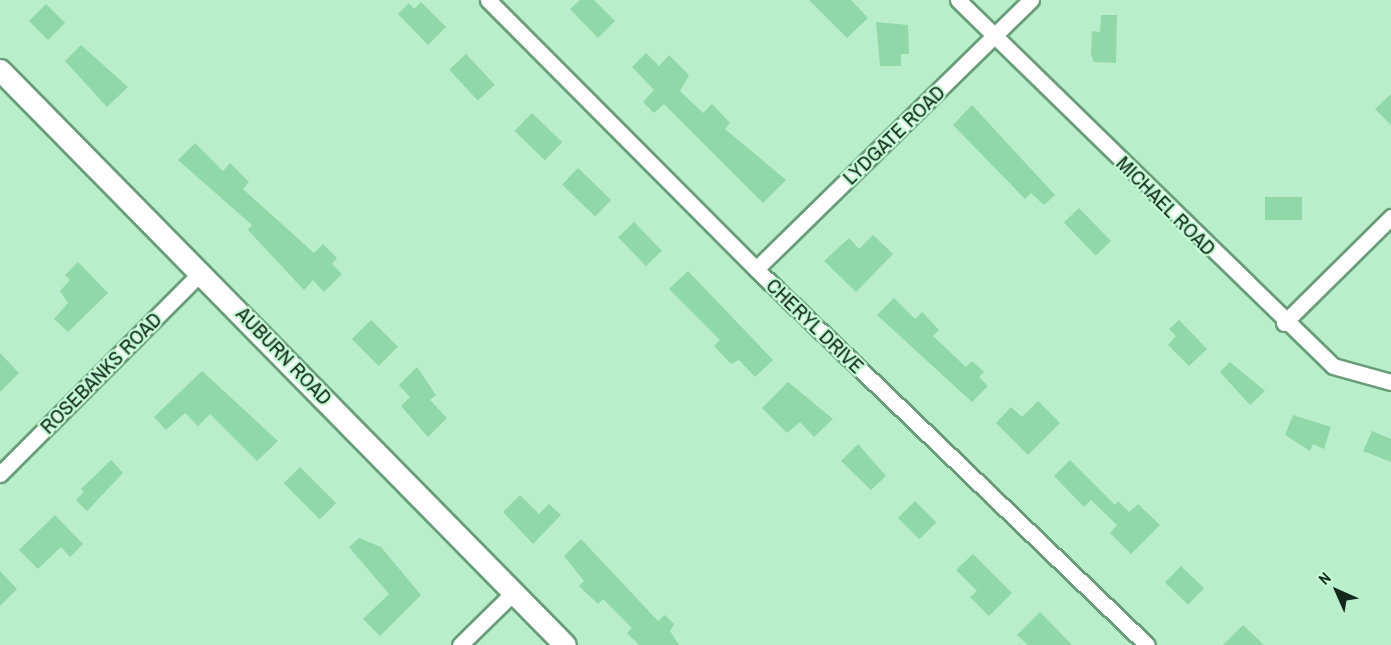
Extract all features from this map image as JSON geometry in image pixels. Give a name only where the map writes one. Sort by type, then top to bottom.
[{"type":"street","name":"CHERYL DRIVE","points":[[488,0],[756,269],[1148,645]]},
{"type":"street","name":"MICHAEL ROAD","points":[[958,0],[1284,323],[1333,366],[1391,382]]},
{"type":"street","name":"LYDGATE ROAD","points":[[756,269],[1031,0]]},
{"type":"street","name":"AUBURN ROAD","points":[[0,70],[202,271],[565,645]]},
{"type":"street","points":[[1284,323],[1391,217]]},
{"type":"street","name":"ROSEBANKS ROAD","points":[[0,474],[202,271]]},
{"type":"street","points":[[460,645],[513,593]]},
{"type":"building","points":[[580,0],[594,0],[615,21],[598,38],[570,9]]},
{"type":"building","points":[[809,0],[851,0],[868,18],[847,38]]},
{"type":"building","points":[[421,2],[446,27],[428,45],[398,14],[409,3],[414,9]]},
{"type":"building","points":[[46,4],[65,23],[48,40],[29,21]]},
{"type":"building","points":[[1101,15],[1117,15],[1116,63],[1094,62],[1091,55],[1092,31],[1100,32]]},
{"type":"building","points":[[876,22],[908,25],[909,54],[901,54],[901,66],[880,66]]},
{"type":"building","points":[[81,45],[128,87],[107,107],[65,61]]},
{"type":"building","points":[[646,53],[659,66],[669,55],[689,75],[680,91],[703,113],[712,104],[730,123],[725,129],[786,180],[763,203],[664,104],[654,113],[643,102],[654,90],[632,67]]},
{"type":"building","points":[[466,54],[495,85],[478,100],[449,70]]},
{"type":"building","points":[[1391,94],[1391,125],[1375,109]]},
{"type":"building","points":[[972,105],[1055,195],[1044,205],[1031,193],[1025,199],[953,125]]},
{"type":"building","points":[[532,113],[562,142],[545,160],[515,131]]},
{"type":"building","points":[[195,143],[223,171],[230,163],[249,182],[243,189],[314,253],[323,244],[337,258],[332,264],[342,274],[324,292],[313,280],[304,290],[248,230],[252,225],[178,160]]},
{"type":"building","points":[[578,168],[611,200],[595,216],[562,185]]},
{"type":"building","points":[[1265,197],[1302,197],[1302,220],[1265,220]]},
{"type":"building","points":[[1079,208],[1111,241],[1096,256],[1064,223]]},
{"type":"building","points":[[634,222],[662,251],[646,266],[618,237]]},
{"type":"building","points":[[873,235],[893,254],[856,292],[824,261],[849,238],[859,249]]},
{"type":"building","points":[[78,262],[108,293],[68,332],[54,319],[68,303],[60,291],[70,280],[65,275]]},
{"type":"building","points":[[688,271],[773,360],[755,377],[739,360],[731,364],[714,346],[720,340],[669,289]]},
{"type":"building","points":[[894,298],[915,319],[922,312],[939,330],[933,336],[966,367],[972,361],[984,372],[979,377],[988,386],[972,402],[877,315]]},
{"type":"building","points":[[371,320],[398,347],[379,366],[352,339]]},
{"type":"building","points":[[1179,320],[1207,349],[1189,366],[1168,345],[1176,336],[1169,329]]},
{"type":"building","points":[[0,353],[19,373],[0,392]]},
{"type":"building","points":[[1230,362],[1265,391],[1250,405],[1220,372]]},
{"type":"building","points":[[417,367],[436,395],[430,400],[447,418],[428,437],[401,406],[410,397],[399,385]]},
{"type":"building","points":[[202,371],[278,441],[257,461],[210,414],[198,426],[185,413],[166,430],[154,417]]},
{"type":"building","points":[[788,382],[833,419],[814,437],[800,422],[787,433],[762,408]]},
{"type":"building","points":[[1038,401],[1060,423],[1028,455],[996,423],[1011,407],[1022,417]]},
{"type":"building","points":[[1293,415],[1331,427],[1324,449],[1313,444],[1310,451],[1285,435]]},
{"type":"building","points":[[1372,431],[1391,439],[1391,462],[1363,451]]},
{"type":"building","points":[[858,444],[886,476],[871,490],[841,461]]},
{"type":"building","points":[[111,460],[123,473],[87,511],[76,500],[84,492],[81,489]]},
{"type":"building","points":[[1070,460],[1115,505],[1118,501],[1129,512],[1138,504],[1160,525],[1131,554],[1110,533],[1117,525],[1091,500],[1084,507],[1054,476]]},
{"type":"building","points":[[300,467],[336,503],[320,519],[284,483]]},
{"type":"building","points":[[520,495],[539,514],[549,504],[561,515],[533,544],[503,512]]},
{"type":"building","points":[[915,501],[936,522],[919,539],[898,518]]},
{"type":"building","points":[[55,515],[83,544],[70,557],[61,547],[38,569],[19,550]]},
{"type":"building","points":[[359,538],[381,547],[421,595],[380,636],[363,619],[389,594],[349,547]]},
{"type":"building","points":[[581,539],[658,621],[665,615],[674,624],[670,631],[679,645],[639,645],[627,633],[632,628],[603,599],[598,604],[579,586],[584,581],[564,556]]},
{"type":"building","points":[[973,554],[1012,593],[989,616],[970,597],[977,591],[956,570]]},
{"type":"building","points":[[1181,566],[1204,588],[1188,605],[1165,583]]},
{"type":"building","points":[[0,571],[17,589],[0,606]]},
{"type":"building","points":[[1040,612],[1072,645],[1028,645],[1017,635]]},
{"type":"building","points":[[1243,625],[1264,645],[1223,645]]}]
